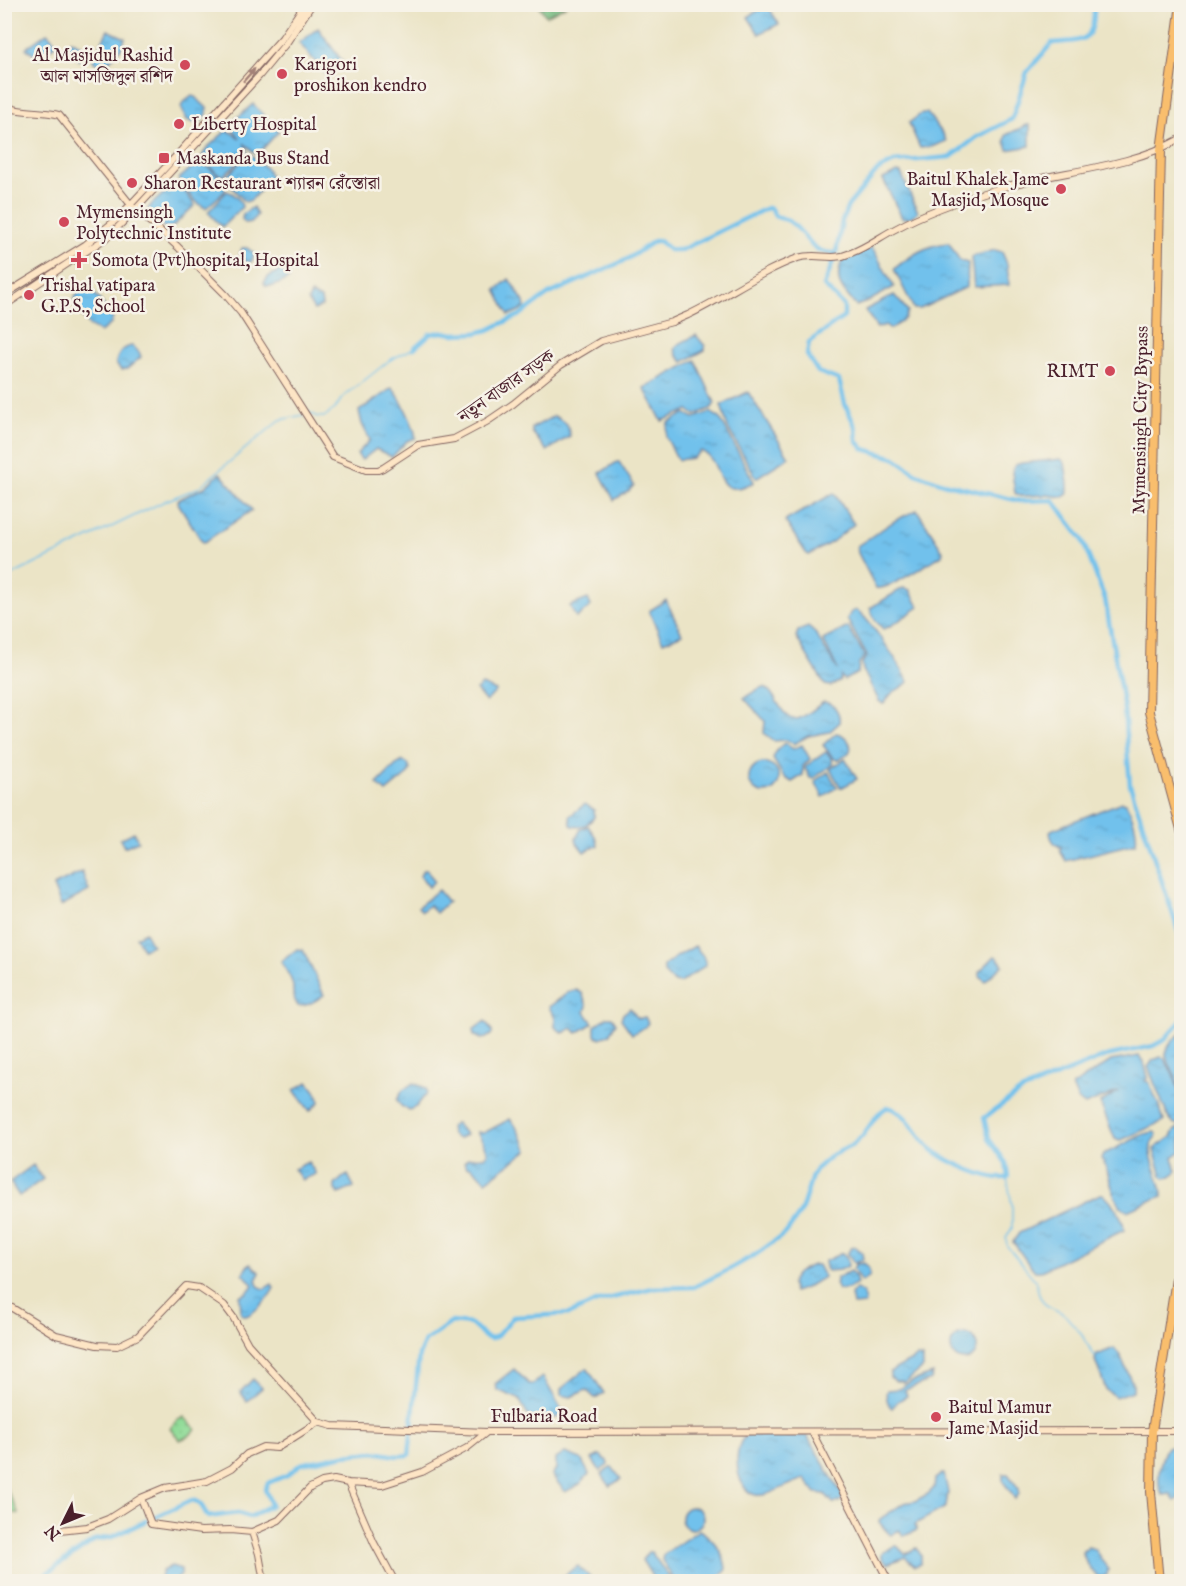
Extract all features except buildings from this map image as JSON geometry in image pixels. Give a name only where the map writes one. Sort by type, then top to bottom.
[{"type":"highway","name":"Mymensingh City Bypass","points":[[1181,4],[1161,150],[1149,712],[1182,833]]},
{"type":"highway","points":[[1159,1581],[1151,1492],[1152,1431],[1182,1241]]},
{"type":"street","points":[[4,306],[109,236],[282,38],[305,4]]},
{"type":"street","points":[[4,295],[85,245],[132,208],[259,76],[287,42],[312,4]]},
{"type":"street","name":"নতুন বাজার সড়ক","points":[[4,104],[10,109],[47,111],[59,115],[132,208],[178,247],[241,313],[333,457],[366,470],[383,468],[418,445],[454,439],[467,433],[513,404],[561,365],[601,341],[680,319],[801,257],[839,258],[897,228],[998,189],[1088,170],[1161,150]]},
{"type":"street","points":[[1161,150],[1182,138]]},
{"type":"street","points":[[4,1303],[56,1335],[97,1345],[117,1346],[138,1336],[186,1286],[199,1288],[224,1305],[248,1344],[318,1422],[277,1448],[263,1447],[248,1454],[232,1468],[207,1481],[165,1488],[141,1498],[108,1519],[87,1527],[60,1530]]},
{"type":"street","name":"Fulbaria Road","points":[[318,1422],[332,1426],[487,1432],[1182,1431]]},
{"type":"street","points":[[141,1498],[151,1524],[201,1531],[252,1532],[279,1520],[310,1488],[322,1482],[334,1480],[382,1485],[422,1472],[467,1448],[487,1432]]},
{"type":"street","points":[[812,1432],[889,1581]]},
{"type":"street","points":[[348,1483],[370,1534],[395,1581]]},
{"type":"street","points":[[252,1532],[264,1581]]},
{"type":"green space","points":[[538,5],[567,5],[546,16]]},
{"type":"green space","points":[[184,1417],[196,1429],[189,1436],[180,1440],[170,1428]]},
{"type":"green space","points":[[4,1484],[19,1514],[5,1511]]},
{"type":"water","points":[[767,5],[779,24],[759,34],[748,17]]},
{"type":"water","points":[[318,28],[342,61],[326,74],[299,43]]},
{"type":"water","points":[[108,30],[125,38],[122,47],[104,67],[94,62],[93,59]]},
{"type":"water","points":[[47,33],[57,43],[39,59],[26,48]]},
{"type":"water","points":[[70,41],[82,48],[86,55],[85,59],[79,60],[67,47]]},
{"type":"water","points":[[192,96],[207,108],[207,114],[198,124],[187,120],[181,107]]},
{"type":"water","points":[[253,104],[279,131],[257,155],[244,143],[246,154],[223,176],[216,173],[202,156],[207,148],[227,130],[240,138],[229,125]]},
{"type":"water","points":[[922,113],[927,113],[946,141],[931,147],[920,148],[909,123]]},
{"type":"water","points":[[1030,125],[1030,146],[1008,150],[1006,135]]},
{"type":"water","points":[[249,153],[267,169],[271,178],[251,200],[245,202],[229,184],[226,177]]},
{"type":"water","points":[[198,162],[214,172],[226,187],[224,192],[206,208],[194,200],[179,179]]},
{"type":"water","points":[[897,172],[901,173],[918,212],[909,218],[902,218],[883,179]]},
{"type":"water","points":[[174,184],[183,189],[195,205],[171,228],[164,227],[147,211]]},
{"type":"water","points":[[227,191],[237,197],[242,207],[222,227],[208,212]]},
{"type":"water","points":[[253,207],[257,215],[251,222],[245,223],[242,219],[243,214]]},
{"type":"water","points":[[949,243],[960,261],[968,263],[967,287],[920,309],[914,309],[894,269],[919,252]]},
{"type":"water","points":[[872,247],[894,287],[856,306],[841,286],[839,269],[842,261]]},
{"type":"water","points":[[242,248],[247,248],[254,253],[252,261],[247,263],[240,255]]},
{"type":"water","points":[[995,250],[1002,252],[1007,264],[1009,285],[974,287],[971,257]]},
{"type":"water","points":[[279,271],[284,272],[289,279],[274,286],[266,286],[264,283],[268,277]]},
{"type":"water","points":[[509,279],[524,302],[525,308],[509,315],[496,290]]},
{"type":"water","points":[[85,289],[93,292],[113,317],[111,324],[100,332],[89,326],[74,305],[77,295]]},
{"type":"water","points":[[311,294],[321,299],[322,306],[314,310],[308,301]]},
{"type":"water","points":[[894,295],[908,311],[905,318],[891,329],[885,325],[877,328],[865,310]]},
{"type":"water","points":[[696,335],[705,346],[705,350],[683,362],[675,349],[679,344]]},
{"type":"water","points":[[132,346],[141,357],[127,369],[121,370],[116,364],[118,358],[123,350]]},
{"type":"water","points":[[695,360],[715,403],[712,408],[695,415],[688,410],[662,421],[644,388]]},
{"type":"water","points":[[392,388],[406,411],[416,438],[407,441],[392,457],[376,449],[362,460],[357,454],[370,440],[362,424],[359,411]]},
{"type":"water","points":[[748,392],[789,457],[756,478],[728,428],[721,405]]},
{"type":"water","points":[[710,412],[720,418],[754,482],[731,488],[725,485],[709,456],[701,451],[693,458],[678,460],[666,437],[668,423],[685,413],[694,418]]},
{"type":"water","points":[[554,416],[567,424],[570,436],[547,451],[532,432],[532,428]]},
{"type":"water","points":[[1061,459],[1065,463],[1068,484],[1066,495],[1063,497],[1020,496],[1015,493],[1012,472],[1015,465]]},
{"type":"water","points":[[617,462],[634,485],[614,500],[600,473]]},
{"type":"water","points":[[220,473],[252,510],[203,543],[178,500],[205,487]]},
{"type":"water","points":[[834,493],[854,524],[832,542],[809,555],[785,521]]},
{"type":"water","points":[[917,510],[943,551],[942,555],[899,581],[876,588],[858,553],[857,546],[896,520]]},
{"type":"water","points":[[903,588],[910,590],[919,607],[883,629],[875,620],[870,608]]},
{"type":"water","points":[[588,599],[591,606],[576,618],[570,606]]},
{"type":"water","points":[[666,600],[682,634],[663,642],[649,611]]},
{"type":"water","points":[[856,610],[868,621],[883,641],[908,682],[893,692],[883,704],[879,701],[863,670],[862,663],[867,656],[847,619],[851,612]]},
{"type":"water","points":[[808,627],[815,633],[838,670],[823,640],[848,627],[865,656],[859,663],[858,673],[844,680],[841,676],[840,681],[831,686],[825,685],[796,637],[798,631]]},
{"type":"water","points":[[482,685],[496,691],[486,702],[476,690]]},
{"type":"water","points":[[765,687],[789,718],[803,717],[824,702],[836,709],[839,723],[829,732],[808,736],[794,744],[786,740],[773,741],[764,733],[765,721],[744,698]]},
{"type":"water","points":[[836,733],[847,739],[851,748],[848,754],[838,760],[834,759],[823,745]]},
{"type":"water","points":[[785,743],[793,749],[802,745],[810,759],[803,766],[803,775],[792,782],[784,777],[773,759],[775,753]]},
{"type":"water","points":[[826,752],[833,764],[814,778],[810,778],[806,766]]},
{"type":"water","points":[[845,759],[857,779],[841,788],[830,769]]},
{"type":"water","points":[[403,761],[408,764],[410,770],[408,774],[386,792],[377,784]]},
{"type":"water","points":[[764,763],[774,768],[779,778],[774,788],[764,793],[754,788],[749,778],[754,768]]},
{"type":"water","points":[[828,772],[837,787],[823,797],[815,781]]},
{"type":"water","points":[[1122,802],[1126,803],[1132,817],[1136,843],[1066,861],[1060,851],[1061,847],[1056,845],[1051,838],[1051,830]]},
{"type":"water","points":[[585,804],[594,810],[594,817],[584,825],[578,827],[571,825],[570,816]]},
{"type":"water","points":[[588,826],[598,845],[584,852],[576,838],[581,829]]},
{"type":"water","points":[[134,832],[138,841],[124,847],[120,839]]},
{"type":"water","points":[[423,870],[427,870],[434,881],[429,887],[420,876]]},
{"type":"water","points":[[82,872],[89,891],[61,906],[53,886]]},
{"type":"water","points":[[438,890],[448,902],[436,913],[429,905],[422,911],[418,907]]},
{"type":"water","points":[[145,932],[152,945],[143,949],[136,937]]},
{"type":"water","points":[[695,946],[703,956],[706,965],[680,983],[673,982],[664,973],[664,966]]},
{"type":"water","points":[[297,949],[303,950],[324,995],[305,1006],[298,1006],[295,1001],[291,980],[281,962]]},
{"type":"water","points":[[995,956],[1003,965],[985,981],[979,972]]},
{"type":"water","points":[[576,990],[582,993],[587,1006],[585,1012],[593,1023],[577,1033],[572,1028],[563,1033],[555,1027],[555,1018],[549,1007],[569,992]]},
{"type":"water","points":[[630,1008],[638,1019],[645,1017],[648,1023],[632,1034],[621,1019]]},
{"type":"water","points":[[607,1017],[612,1017],[616,1023],[609,1035],[600,1038],[595,1035],[595,1026]]},
{"type":"water","points":[[485,1021],[492,1034],[481,1039],[474,1035],[473,1030]]},
{"type":"water","points":[[1181,1033],[1181,1091],[1166,1052],[1173,1040]]},
{"type":"water","points":[[1139,1056],[1144,1063],[1148,1077],[1145,1081],[1149,1082],[1164,1121],[1119,1141],[1115,1139],[1100,1103],[1119,1091],[1085,1105],[1078,1100],[1072,1086],[1111,1061]]},
{"type":"water","points":[[1161,1057],[1169,1066],[1178,1089],[1181,1114],[1179,1124],[1174,1123],[1168,1117],[1148,1067],[1153,1060]]},
{"type":"water","points":[[308,1082],[320,1101],[310,1111],[294,1090]]},
{"type":"water","points":[[413,1083],[426,1088],[427,1093],[416,1107],[409,1110],[401,1106],[397,1100],[402,1091]]},
{"type":"water","points":[[510,1119],[528,1150],[486,1181],[471,1167],[467,1167],[464,1162],[468,1158],[484,1157],[488,1153],[477,1132],[484,1133]]},
{"type":"water","points":[[456,1123],[466,1135],[458,1139],[452,1135],[450,1127]]},
{"type":"water","points":[[1181,1126],[1181,1151],[1173,1157],[1177,1171],[1165,1178],[1162,1176],[1154,1149],[1171,1137],[1174,1131]]},
{"type":"water","points":[[1154,1132],[1157,1134],[1152,1142],[1151,1154],[1162,1196],[1127,1211],[1117,1201],[1101,1158],[1104,1154],[1144,1134]]},
{"type":"water","points":[[308,1162],[316,1174],[302,1180],[294,1169]]},
{"type":"water","points":[[33,1165],[43,1179],[19,1196],[10,1182]]},
{"type":"water","points":[[348,1175],[354,1187],[339,1194],[335,1190],[335,1185]]},
{"type":"water","points":[[1103,1194],[1117,1210],[1124,1230],[1041,1271],[1035,1271],[1013,1242],[1019,1233]]},
{"type":"water","points":[[856,1247],[862,1253],[863,1260],[854,1263],[847,1254],[851,1248]]},
{"type":"water","points":[[842,1253],[847,1259],[848,1266],[840,1270],[827,1271],[825,1261]]},
{"type":"water","points":[[864,1263],[869,1269],[870,1276],[861,1282],[853,1268],[856,1264]]},
{"type":"water","points":[[251,1264],[260,1273],[256,1280],[258,1286],[264,1289],[272,1284],[274,1288],[262,1304],[246,1316],[241,1314],[240,1296],[247,1293],[253,1285],[243,1273]]},
{"type":"water","points":[[813,1265],[818,1265],[824,1277],[794,1292],[793,1278]]},
{"type":"water","points":[[850,1271],[855,1276],[857,1284],[848,1289],[838,1290],[835,1284],[837,1278]]},
{"type":"water","points":[[856,1289],[863,1293],[865,1304],[853,1305],[851,1295]]},
{"type":"water","points":[[964,1334],[973,1338],[977,1347],[973,1356],[964,1360],[955,1356],[951,1347],[955,1338]]},
{"type":"water","points":[[1114,1348],[1120,1355],[1133,1385],[1133,1391],[1116,1397],[1106,1390],[1095,1360],[1097,1355]]},
{"type":"water","points":[[917,1357],[923,1358],[923,1368],[904,1383],[890,1377],[890,1372]]},
{"type":"water","points":[[587,1368],[604,1393],[595,1398],[586,1390],[571,1397],[561,1395],[561,1389]]},
{"type":"water","points":[[514,1369],[529,1384],[543,1377],[563,1412],[562,1417],[533,1419],[528,1415],[519,1399],[497,1390],[495,1384]]},
{"type":"water","points":[[933,1374],[931,1380],[905,1390],[907,1396],[892,1408],[888,1403],[887,1390],[899,1389],[912,1381]]},
{"type":"water","points":[[253,1379],[262,1388],[247,1401],[240,1392]]},
{"type":"water","points":[[747,1435],[807,1436],[844,1498],[833,1503],[825,1494],[816,1493],[805,1479],[767,1494],[756,1495],[749,1492],[743,1486],[737,1458],[742,1440]]},
{"type":"water","points":[[1170,1446],[1181,1456],[1181,1497],[1175,1501],[1171,1494],[1163,1495],[1159,1485],[1159,1471],[1167,1447]]},
{"type":"water","points":[[565,1453],[581,1459],[589,1474],[580,1484],[565,1492],[552,1475],[556,1469],[556,1459]]},
{"type":"water","points":[[600,1455],[608,1465],[600,1471],[592,1459]]},
{"type":"water","points":[[612,1467],[621,1479],[610,1486],[601,1474]]},
{"type":"water","points":[[944,1474],[948,1492],[946,1507],[915,1524],[917,1530],[904,1536],[899,1530],[891,1535],[879,1522],[880,1519],[904,1503],[915,1501],[928,1494],[934,1488],[935,1479]]},
{"type":"water","points":[[1003,1474],[1008,1474],[1019,1489],[1019,1494],[1015,1499],[1003,1481]]},
{"type":"water","points":[[692,1507],[700,1510],[703,1518],[700,1526],[692,1529],[684,1526],[681,1518],[684,1510]]},
{"type":"water","points":[[699,1530],[718,1548],[724,1559],[726,1571],[713,1581],[675,1581],[662,1560],[663,1555]]},
{"type":"water","points":[[894,1546],[905,1554],[917,1548],[921,1556],[921,1564],[915,1566],[905,1557],[887,1564],[882,1558],[882,1553]]},
{"type":"water","points":[[1088,1547],[1094,1549],[1108,1569],[1107,1575],[1099,1578],[1089,1566],[1082,1552]]},
{"type":"water","points":[[648,1552],[651,1552],[672,1581],[655,1581],[642,1560]]},
{"type":"water","points":[[171,1566],[181,1569],[181,1575],[175,1581],[162,1581],[160,1577],[162,1571]]},
{"type":"water","points":[[578,1566],[594,1581],[556,1581]]},
{"type":"waterway","points":[[1094,4],[1090,33],[1080,40],[1052,43],[1027,72],[1012,119],[977,137],[951,157],[894,162],[878,170],[848,206],[842,221],[836,253],[824,286],[844,306],[844,317],[809,342],[807,355],[818,372],[839,380],[845,404],[856,428],[857,441],[864,449],[895,458],[916,473],[943,483],[1020,501],[1053,500],[1082,539],[1105,599],[1124,709],[1130,785],[1182,942]]},
{"type":"waterway","points":[[414,348],[430,334],[476,333],[488,330],[520,315],[549,294],[626,260],[654,241],[659,241],[670,250],[681,250],[767,208],[771,209],[775,216],[795,226],[814,247],[836,253]]},
{"type":"waterway","points":[[308,412],[324,417],[335,409],[342,398],[390,360],[414,348]]},
{"type":"waterway","points":[[4,579],[165,501],[198,488],[280,420],[303,415]]},
{"type":"waterway","points":[[153,1518],[192,1500],[200,1504],[208,1517],[238,1513],[250,1517],[271,1505],[265,1489],[268,1483],[287,1475],[301,1464],[344,1455],[374,1452],[397,1456],[409,1455],[419,1355],[425,1341],[452,1322],[471,1324],[485,1337],[491,1339],[497,1336],[513,1317],[569,1314],[596,1302],[652,1288],[694,1287],[730,1269],[786,1233],[801,1212],[816,1169],[832,1155],[853,1145],[878,1114],[887,1107],[901,1114],[930,1148],[946,1158],[980,1174],[991,1177],[1008,1177],[1006,1163],[989,1139],[984,1118],[1021,1091],[1106,1056],[1153,1046],[1164,1040],[1182,1020]]},
{"type":"waterway","points":[[1007,1178],[1012,1205],[1012,1228],[1006,1238],[1007,1246],[1035,1280],[1040,1297],[1046,1305],[1064,1314],[1080,1332],[1095,1357]]},
{"type":"waterway","points":[[34,1582],[95,1540],[112,1537],[146,1521]]},
{"type":"place","name":"Al Masjidul Rashid আল মাসজিদুল রশিদ","points":[[185,65]]},
{"type":"place","name":"Karigori proshikon kendro","points":[[282,74]]},
{"type":"place","name":"Liberty Hospital","points":[[179,124]]},
{"type":"place","name":"Maskanda Bus Stand","points":[[164,158]]},
{"type":"place","name":"Sharon Restaurant শ্যারন রেঁস্তোরা","points":[[132,183]]},
{"type":"place","name":"Baitul Khalek Jame Masjid, Mosque","points":[[1061,189]]},
{"type":"place","name":"Mymensingh Polytechnic Institute","points":[[64,222]]},
{"type":"place","name":"Somota (Pvt)hospital, Hospital","points":[[79,260]]},
{"type":"place","name":"Trishal vatipara G.P.S., School","points":[[29,295]]},
{"type":"place","name":"RIMT","points":[[1110,371]]},
{"type":"place","name":"Baitul Mamur Jame Masjid","points":[[936,1417]]}]
